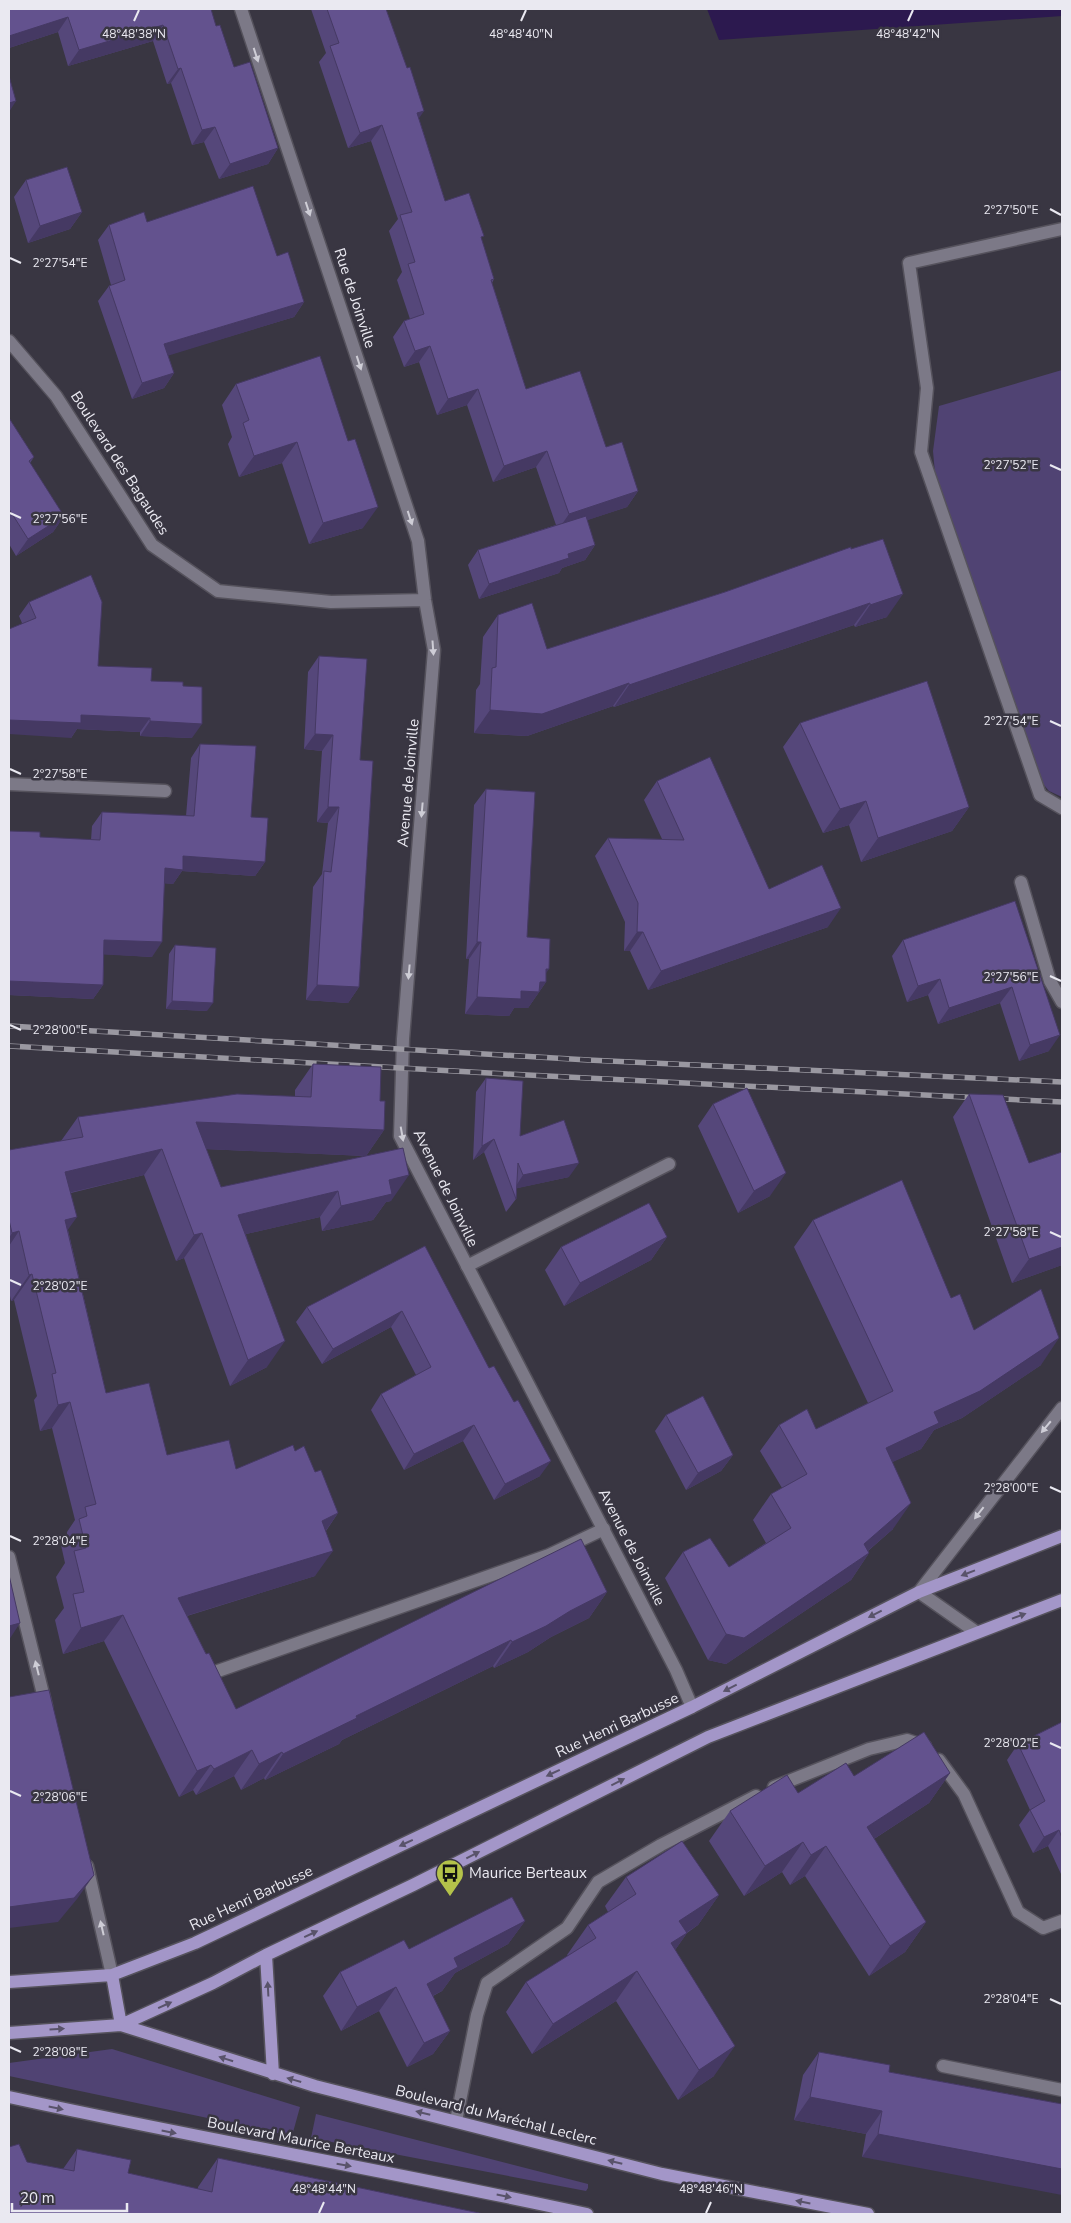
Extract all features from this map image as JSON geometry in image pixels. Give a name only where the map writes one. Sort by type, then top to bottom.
[{"type":"main road","points":[[918,1592],[1062,1536]]},
{"type":"main road","name":"Rue Henri Barbusse","points":[[112,1975],[195,1943],[692,1707],[918,1592]]},
{"type":"main road","points":[[9,2033],[121,2025],[213,1983],[266,1955],[413,1885],[708,1737],[1062,1600]]},
{"type":"main road","points":[[266,1955],[273,2074]]},
{"type":"main road","points":[[9,1982],[112,1975],[121,2025]]},
{"type":"main road","name":"Boulevard du Maréchal Leclerc","points":[[121,2025],[273,2074],[662,2174],[868,2214]]},
{"type":"main road","name":"Boulevard Maurice Berteaux","points":[[9,2097],[287,2155],[445,2183],[586,2214]]},
{"type":"street","name":"Rue de Joinville","points":[[241,9],[418,541],[425,600]]},
{"type":"street","points":[[1062,229],[909,264],[927,388],[921,452],[1040,795],[1062,808]]},
{"type":"street","name":"Boulevard des Bagaudes","points":[[9,341],[56,396],[152,545],[218,591],[331,602],[425,600]]},
{"type":"street","name":"Avenue de Joinville","points":[[425,600],[434,650],[403,1039],[400,1136],[604,1529],[676,1670],[692,1707]]},
{"type":"street","points":[[9,784],[165,791]]},
{"type":"street","points":[[1021,882],[1050,981],[1062,1002]]},
{"type":"street","points":[[467,1266],[669,1164]]},
{"type":"street","name":"Rue Henri Barbusse","points":[[918,1592],[1062,1408]]},
{"type":"street","points":[[215,1672],[549,1554],[604,1529]]},
{"type":"street","points":[[9,1557],[50,1718]]},
{"type":"street","points":[[918,1592],[976,1632]]},
{"type":"street","points":[[456,2121],[476,2015],[488,1982],[567,1928],[598,1882],[661,1844],[775,1786],[869,1749],[907,1740],[929,1747],[964,1794],[1018,1912],[1043,1928],[1062,1921]]},
{"type":"street","points":[[83,1850],[112,1975]]},
{"type":"street","points":[[942,2066],[1062,2090]]},
{"type":"shaded area","points":[[707,9],[1062,9],[1062,16],[719,40]]},
{"type":"shaded area","points":[[1062,370],[1062,797],[1049,791],[1039,779],[935,473],[933,451],[939,406]]},
{"type":"shaded area","points":[[112,2049],[300,2107],[292,2136],[9,2076],[9,2063]]},
{"type":"shaded area","points":[[316,2114],[588,2184],[588,2188],[586,2191],[311,2138]]},
{"type":"building","points":[[9,9],[211,9],[216,26],[220,25],[234,67],[250,62],[278,148],[230,164],[215,127],[202,130],[181,68],[178,69],[163,25],[79,50],[68,17],[9,36]]},
{"type":"building","points":[[327,9],[386,9],[407,68],[410,67],[424,111],[417,113],[445,201],[469,193],[484,236],[481,237],[494,279],[491,280],[526,389],[580,371],[606,447],[622,442],[638,491],[569,514],[547,451],[504,466],[478,389],[448,399],[430,346],[415,351],[404,321],[424,314],[408,264],[415,262],[400,215],[412,212],[382,125],[360,133],[330,46],[339,43]]},
{"type":"building","points":[[9,76],[16,101],[9,103]]},
{"type":"building","points":[[67,167],[82,212],[40,226],[26,180]]},
{"type":"building","points":[[253,186],[277,256],[288,252],[304,302],[164,344],[174,373],[142,383],[109,286],[125,280],[109,225],[144,212],[147,222]]},
{"type":"building","points":[[320,356],[348,441],[355,439],[378,507],[323,523],[297,442],[254,456],[243,423],[249,420],[236,384]]},
{"type":"building","points":[[9,418],[34,457],[29,461],[64,516],[28,539],[9,509]]},
{"type":"building","points":[[586,516],[595,545],[568,554],[569,558],[489,584],[478,550]]},
{"type":"building","points":[[883,539],[903,594],[870,605],[870,603],[629,685],[629,683],[542,714],[490,710],[492,668],[496,667],[498,615],[532,603],[547,649],[725,592],[851,547],[851,549]]},
{"type":"building","points":[[91,575],[102,602],[98,666],[152,668],[151,681],[183,682],[183,686],[202,687],[202,724],[150,721],[150,718],[81,715],[81,723],[9,720],[9,629],[36,618],[29,602]]},
{"type":"building","points":[[319,656],[367,659],[360,760],[373,761],[359,987],[317,985],[324,871],[331,872],[339,807],[328,807],[333,735],[315,734]]},
{"type":"building","points":[[927,681],[969,807],[878,838],[866,801],[840,809],[800,723]]},
{"type":"building","points":[[200,744],[256,746],[251,817],[268,818],[265,862],[183,856],[183,870],[165,868],[162,942],[104,940],[103,985],[9,981],[9,831],[40,832],[40,837],[100,840],[102,812],[194,816]]},
{"type":"building","points":[[710,757],[769,889],[822,865],[841,908],[661,971],[643,932],[637,932],[638,903],[608,838],[684,840],[657,781]]},
{"type":"building","points":[[486,789],[535,792],[527,937],[550,939],[549,969],[546,969],[546,982],[540,982],[539,992],[521,991],[521,999],[477,997],[481,942],[477,942]]},
{"type":"building","points":[[1015,901],[1060,1035],[1030,1045],[1012,987],[949,1008],[940,979],[918,986],[903,940]]},
{"type":"building","points":[[175,945],[216,948],[213,1003],[172,1001]]},
{"type":"building","points":[[313,1064],[381,1067],[380,1101],[385,1101],[384,1130],[196,1122],[221,1187],[403,1148],[409,1175],[389,1180],[392,1194],[341,1206],[338,1191],[238,1215],[285,1341],[248,1360],[202,1233],[194,1235],[162,1149],[65,1172],[77,1217],[65,1220],[106,1393],[149,1383],[167,1455],[229,1440],[236,1469],[293,1445],[295,1451],[304,1446],[315,1472],[321,1470],[338,1513],[322,1521],[333,1551],[178,1598],[206,1654],[209,1653],[236,1709],[581,1539],[607,1592],[546,1626],[512,1642],[511,1640],[283,1754],[282,1752],[259,1764],[252,1750],[214,1769],[211,1765],[197,1771],[123,1615],[81,1628],[73,1594],[84,1592],[74,1551],[86,1548],[79,1519],[87,1516],[85,1507],[96,1504],[70,1402],[58,1405],[52,1374],[56,1373],[32,1274],[29,1275],[19,1231],[12,1233],[9,1220],[9,1150],[83,1137],[78,1117],[237,1094],[311,1097]]},
{"type":"building","points":[[486,1078],[523,1081],[520,1136],[564,1120],[579,1163],[523,1175],[518,1163],[516,1199],[494,1139],[482,1146]]},
{"type":"building","points":[[747,1088],[786,1173],[754,1191],[713,1104]]},
{"type":"building","points":[[969,1094],[1003,1095],[1029,1163],[1062,1152],[1062,1247],[1029,1259]]},
{"type":"building","points":[[902,1180],[951,1298],[960,1294],[974,1330],[1041,1289],[1059,1338],[980,1391],[934,1412],[939,1423],[886,1448],[911,1503],[864,1544],[869,1553],[744,1638],[726,1634],[683,1552],[710,1538],[729,1567],[791,1528],[771,1494],[807,1474],[779,1425],[807,1409],[816,1429],[893,1391],[813,1220]]},
{"type":"building","points":[[649,1203],[667,1237],[580,1283],[561,1247]]},
{"type":"building","points":[[425,1246],[489,1368],[494,1366],[514,1402],[518,1400],[551,1461],[505,1484],[474,1425],[414,1454],[381,1394],[431,1367],[402,1311],[333,1349],[307,1307]]},
{"type":"building","points":[[703,1396],[733,1455],[698,1473],[666,1415]]},
{"type":"building","points":[[9,1575],[20,1623],[9,1626]]},
{"type":"building","points":[[49,1690],[94,1875],[74,1898],[9,1907],[9,1697]]},
{"type":"building","points":[[1062,1722],[1062,1838],[1059,1830],[1044,1837],[1030,1810],[1045,1801],[1018,1744]]},
{"type":"building","points":[[924,1732],[950,1773],[867,1827],[926,1922],[890,1946],[826,1846],[811,1855],[803,1842],[765,1866],[730,1811],[787,1775],[798,1793],[846,1763],[854,1776]]},
{"type":"building","points":[[682,1841],[719,1895],[679,1921],[687,1933],[671,1943],[735,2046],[699,2070],[637,1971],[553,2024],[526,1982],[596,1938],[588,1925],[636,1894],[626,1877]]},
{"type":"building","points":[[512,1897],[525,1921],[454,1958],[458,1967],[427,1984],[450,2031],[424,2043],[396,1987],[357,2007],[340,1972],[404,1940],[409,1949]]},
{"type":"building","points":[[819,2052],[890,2065],[889,2072],[1062,2104],[1062,2169],[878,2134],[882,2111],[810,2097]]},
{"type":"building","points":[[19,2144],[27,2162],[74,2171],[77,2149],[131,2160],[128,2173],[212,2192],[218,2158],[484,2214],[9,2214],[9,2147]]},
{"type":"railway","points":[[9,1026],[588,1060],[1062,1082]]},
{"type":"railway","points":[[9,1046],[507,1074],[1062,1102]]},
{"type":"place","name":"Maurice Berteaux","points":[[450,1897]]}]
